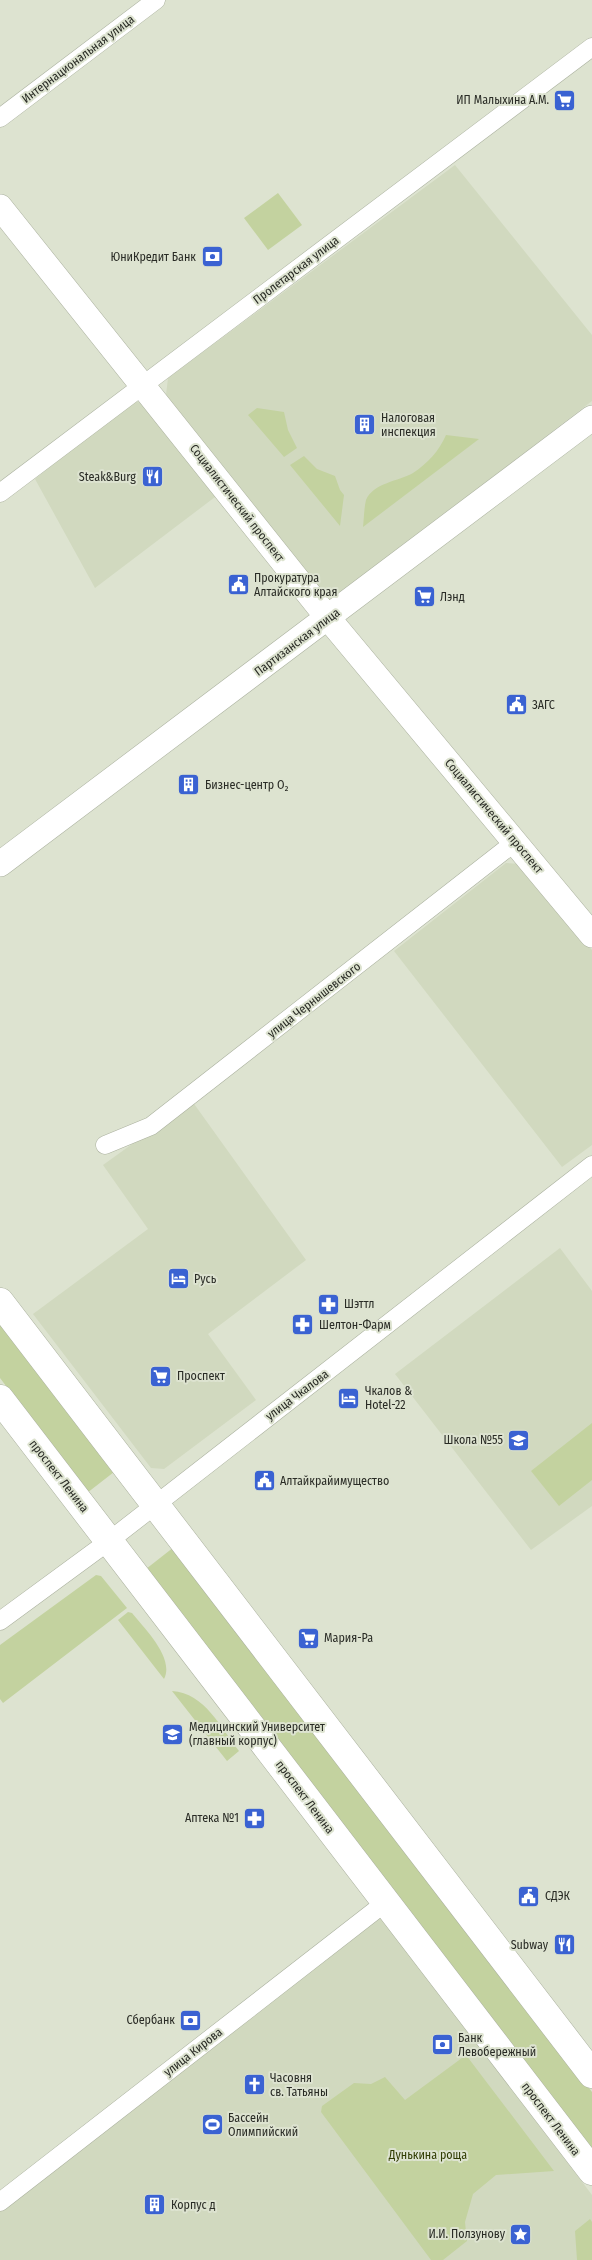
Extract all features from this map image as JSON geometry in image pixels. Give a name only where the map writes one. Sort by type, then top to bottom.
[{"type":"main road","points":[[0,1302],[592,2074]]},
{"type":"main road","name":"проспект Ленина","points":[[0,1399],[592,2171]]},
{"type":"street","name":"Интернациональная улица","points":[[0,118],[156,0]]},
{"type":"street","name":"Пролетарская улица","points":[[0,493],[142,384],[592,47]]},
{"type":"street","name":"Социалистический проспект","points":[[0,207],[328,618],[592,934]]},
{"type":"street","name":"Партизанская улица","points":[[0,864],[592,418]]},
{"type":"street","name":"улица Чернышевского","points":[[105,1145],[151,1126],[515,842]]},
{"type":"street","name":"улица Чкалова","points":[[0,1621],[109,1541],[592,1165]]},
{"type":"street","name":"улица Кирова","points":[[0,2202],[386,1902]]},
{"type":"shaded area","points":[[455,165],[592,335],[592,401],[341,593],[320,591],[166,395],[168,378]]},
{"type":"shaded area","points":[[132,401],[147,404],[219,494],[95,588],[35,479]]},
{"type":"shaded area","points":[[506,863],[522,864],[592,950],[592,1145],[562,1167],[394,951]]},
{"type":"shaded area","points":[[192,1101],[306,1260],[208,1334],[256,1400],[164,1469],[151,1468],[33,1314],[148,1229],[103,1165]]},
{"type":"shaded area","name":"Школа №55","points":[[560,1248],[592,1291],[592,1506],[531,1550],[395,1374]]},
{"type":"shaded area","points":[[380,1914],[592,2195],[592,2260],[0,2260],[0,2211]]},
{"type":"green space","points":[[278,193],[302,225],[268,250],[244,218]]},
{"type":"green space","points":[[257,408],[284,412],[288,430],[297,448],[284,457],[248,415]]},
{"type":"green space","points":[[446,435],[479,439],[363,527],[365,503],[369,494],[380,486],[413,473],[428,461]]},
{"type":"green space","points":[[304,456],[317,469],[335,476],[344,495],[340,526],[290,465]]},
{"type":"green space","points":[[0,1321],[114,1472],[87,1493],[0,1378]]},
{"type":"green space","points":[[592,1423],[592,1480],[559,1506],[531,1471]]},
{"type":"green space","points":[[174,1547],[592,2092],[592,2150],[146,1569]]},
{"type":"green space","points":[[96,1575],[101,1576],[127,1608],[3,1703],[0,1699],[0,1645]]},
{"type":"green space","points":[[128,1612],[132,1613],[144,1627],[162,1653],[166,1671],[164,1679],[118,1620]]},
{"type":"green space","points":[[172,1691],[184,1693],[203,1705],[219,1722],[239,1751],[227,1761]]},
{"type":"green space","name":"Дунькина роща","points":[[466,2055],[554,2171],[496,2175],[473,2194],[465,2222],[467,2241],[443,2260],[431,2260],[321,2112],[322,2106],[354,2083],[371,2084],[385,2077],[405,2100]]},
{"type":"green space","points":[[590,2219],[592,2222],[592,2260],[577,2260],[575,2231]]},
{"type":"place","name":"ИП Малыхина А.М.","points":[[565,100]]},
{"type":"place","name":"ЮниКредит Банк","points":[[212,257]]},
{"type":"place","name":"Налоговая инспекция","points":[[365,425]]},
{"type":"place","name":"Steak&Burg","points":[[152,477]]},
{"type":"place","name":"Прокуратура Алтайского края","points":[[238,585]]},
{"type":"place","name":"Лэнд","points":[[424,597]]},
{"type":"place","name":"ЗАГС","points":[[516,705]]},
{"type":"place","name":"Бизнес-центр O₂","points":[[189,785]]},
{"type":"place","name":"Русь","points":[[178,1279]]},
{"type":"place","name":"Шэттл","points":[[328,1304]]},
{"type":"place","name":"Шелтон-Фарм","points":[[303,1325]]},
{"type":"place","name":"Проспект","points":[[161,1376]]},
{"type":"place","name":"Чкалов & Hotel-22","points":[[349,1398]]},
{"type":"place","name":"Школа №55","points":[[519,1440]]},
{"type":"place","name":"Алтайкрайимущество","points":[[264,1481]]},
{"type":"place","name":"Мария-Ра","points":[[308,1638]]},
{"type":"place","name":"Медицинский Университет (главный корпус)","points":[[173,1734]]},
{"type":"place","name":"Аптека №1","points":[[255,1818]]},
{"type":"place","name":"СДЭК","points":[[529,1896]]},
{"type":"place","name":"Subway","points":[[564,1945]]},
{"type":"place","name":"Сбербанк","points":[[191,2020]]},
{"type":"place","name":"Банк Левобережный","points":[[442,2045]]},
{"type":"place","name":"Часовня св. Татьяны","points":[[254,2085]]},
{"type":"place","name":"Бассейн Олимпийский","points":[[212,2125]]},
{"type":"place","name":"Корпус д","points":[[155,2205]]},
{"type":"place","name":"И.И. Ползунову","points":[[521,2234]]}]
